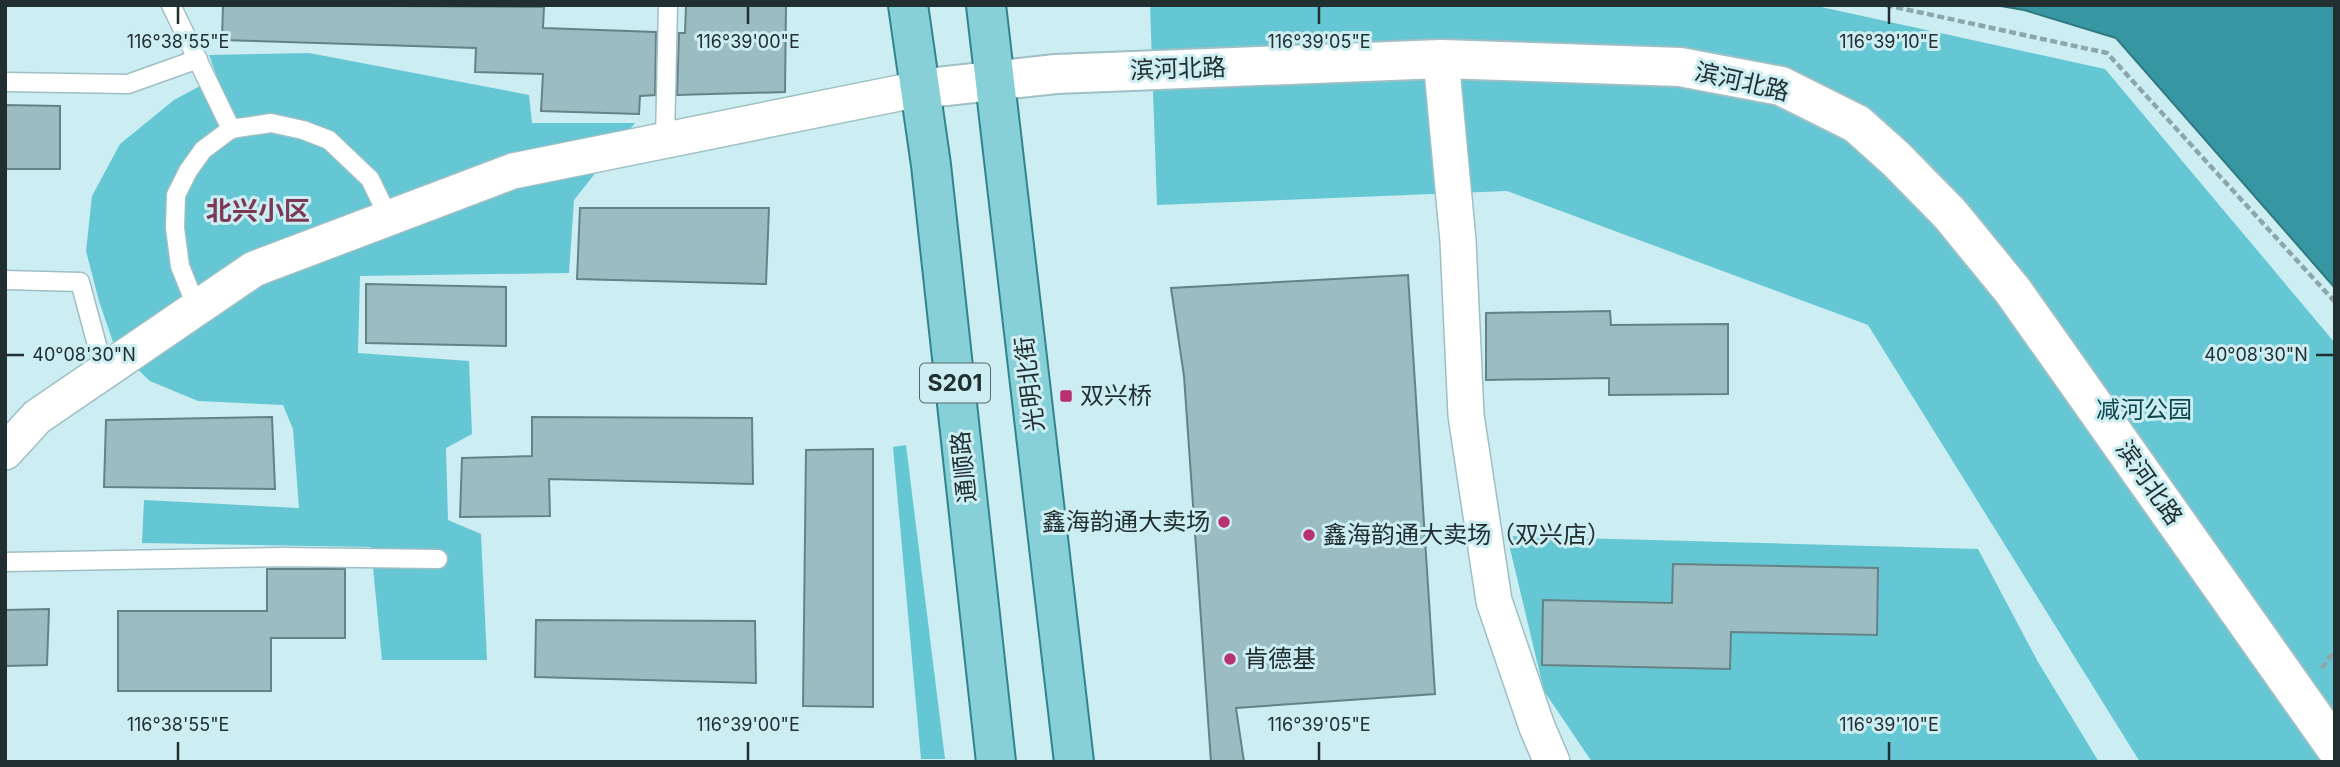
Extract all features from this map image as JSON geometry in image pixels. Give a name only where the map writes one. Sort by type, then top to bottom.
[{"type":"main road","name":"通顺路","points":[[908,5],[931,165],[996,762]]},
{"type":"main road","name":"光明北街","points":[[986,5],[1074,762]]},
{"type":"street","points":[[1441,59],[1458,241],[1466,415],[1494,601],[1537,727],[1552,762]]},
{"type":"street","name":"滨河北路","points":[[919,89],[1056,74],[1441,59],[1680,67],[1781,86],[1857,124],[1950,214],[2013,291],[2335,747]]},
{"type":"street","points":[[5,452],[37,417],[196,306],[254,269],[513,170],[919,89]]},
{"type":"lane","points":[[171,5],[231,129]]},
{"type":"lane","points":[[666,139],[668,5]]},
{"type":"lane","points":[[5,82],[128,84],[198,59]]},
{"type":"lane","points":[[196,306],[180,266],[175,228],[176,195],[203,150],[231,129],[271,123],[303,130],[329,140],[370,179],[389,218]]},
{"type":"lane","points":[[5,280],[80,282],[104,371]]},
{"type":"lane","points":[[5,562],[284,557],[438,558]]},
{"type":"path","points":[[1886,5],[2107,53],[2335,302]]},
{"type":"green space","name":"减河公园","points":[[1150,5],[1812,5],[2105,69],[2335,343],[2335,762],[2140,762],[1868,325],[1507,191],[1157,205]]},
{"type":"green space","points":[[309,53],[529,95],[532,123],[635,123],[574,200],[569,273],[360,276],[358,353],[469,361],[472,434],[446,448],[448,520],[481,534],[487,660],[382,660],[371,547],[142,543],[144,500],[299,508],[293,429],[283,405],[198,401],[150,381],[115,348],[86,251],[92,196],[120,144],[174,100],[217,77],[209,55]]},
{"type":"green space","points":[[906,445],[945,759],[921,759],[893,447]]},
{"type":"green space","points":[[1507,536],[1978,549],[2038,662],[2099,762],[1592,762],[1544,691]]},
{"type":"shaded area","points":[[1995,5],[2335,5],[2335,288],[2116,38],[2024,10]]},
{"type":"building","points":[[223,5],[544,7],[543,28],[656,32],[655,95],[640,96],[639,114],[541,111],[543,74],[475,72],[476,48],[222,40]]},
{"type":"building","points":[[686,5],[786,5],[785,92],[677,95],[679,33],[685,33]]},
{"type":"building","points":[[5,105],[60,106],[60,169],[5,169]]},
{"type":"building","points":[[580,208],[769,208],[766,284],[577,279]]},
{"type":"building","name":"鑫海韵通大卖场（双兴店）","points":[[1408,275],[1435,694],[1236,708],[1244,762],[1211,762],[1184,376],[1171,288]]},
{"type":"building","points":[[366,284],[506,287],[506,346],[366,343]]},
{"type":"building","points":[[1610,311],[1611,325],[1728,324],[1728,394],[1609,395],[1609,378],[1486,380],[1486,313]]},
{"type":"building","points":[[272,417],[275,489],[104,487],[106,420]]},
{"type":"building","points":[[532,417],[752,418],[753,484],[549,479],[550,516],[460,517],[462,458],[532,456]]},
{"type":"building","points":[[873,449],[873,707],[803,706],[806,450]]},
{"type":"building","points":[[1673,564],[1878,568],[1877,635],[1731,632],[1730,669],[1542,665],[1543,600],[1672,603]]},
{"type":"building","points":[[267,569],[345,569],[345,638],[271,638],[271,691],[118,691],[118,611],[267,611]]},
{"type":"building","points":[[49,609],[47,665],[5,666],[5,610]]},
{"type":"building","points":[[536,620],[755,621],[756,683],[535,677]]},
{"type":"place","name":"双兴桥","points":[[1066,396]]},
{"type":"place","name":"鑫海韵通大卖场","points":[[1224,522]]},
{"type":"place","name":"鑫海韵通大卖场（双兴店）","points":[[1309,535]]},
{"type":"place","name":"肯德基","points":[[1230,659]]},
{"type":"district","name":"北兴小区","points":[[258,211]]}]
